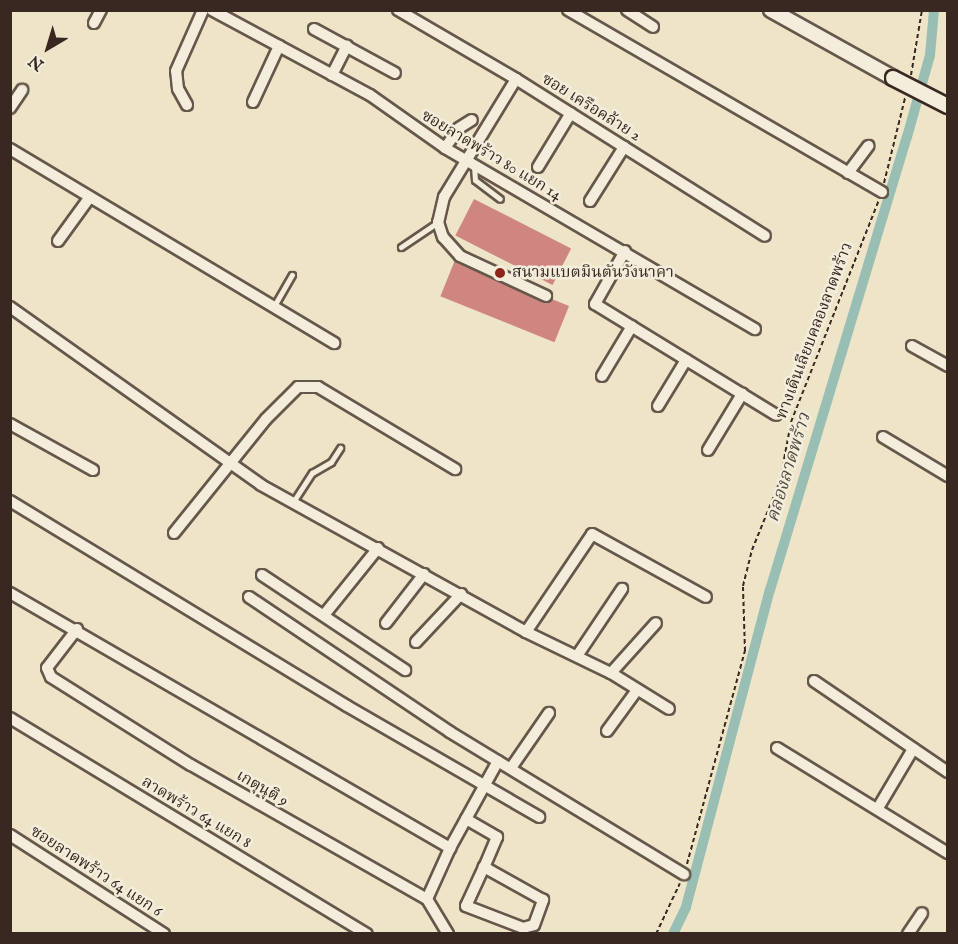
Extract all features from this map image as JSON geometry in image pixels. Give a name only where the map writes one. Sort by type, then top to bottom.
[{"type":"street","points":[[94,23],[101,10]]},
{"type":"street","points":[[187,105],[178,89],[176,71],[203,10]]},
{"type":"street","name":"ซอยลาดพร้าว 80 แยก 14","points":[[212,10],[370,95],[445,148],[755,329]]},
{"type":"street","name":"ซอย เครือคล้าย 2","points":[[398,10],[516,78],[765,236]]},
{"type":"street","points":[[568,10],[882,192]]},
{"type":"street","points":[[627,10],[653,27]]},
{"type":"street","points":[[771,10],[892,78],[948,106]]},
{"type":"street","points":[[314,28],[395,73]]},
{"type":"street","points":[[253,102],[279,46]]},
{"type":"street","points":[[332,75],[346,46]]},
{"type":"street","points":[[516,78],[470,162],[444,197],[438,222],[443,237],[460,256],[546,296]]},
{"type":"street","points":[[10,108],[22,90]]},
{"type":"street","points":[[537,167],[571,113]]},
{"type":"street","points":[[445,148],[459,128],[472,120]]},
{"type":"street","points":[[848,173],[868,146]]},
{"type":"street","points":[[590,201],[624,147]]},
{"type":"street","points":[[10,149],[334,343]]},
{"type":"street","points":[[58,241],[90,197]]},
{"type":"street","points":[[624,251],[595,304],[776,415]]},
{"type":"street","points":[[10,307],[231,464],[293,502],[526,632],[611,674],[669,709]]},
{"type":"street","points":[[602,376],[632,326]]},
{"type":"street","points":[[912,346],[948,366]]},
{"type":"street","points":[[657,406],[686,360]]},
{"type":"street","points":[[174,533],[298,387],[318,387],[455,470]]},
{"type":"street","points":[[708,450],[742,394]]},
{"type":"street","points":[[10,424],[93,470]]},
{"type":"street","points":[[883,438],[948,476]]},
{"type":"street","points":[[10,501],[136,575],[347,706],[539,817]]},
{"type":"street","points":[[526,632],[592,534],[706,597]]},
{"type":"street","points":[[324,615],[378,548]]},
{"type":"street","points":[[386,623],[424,574]]},
{"type":"street","points":[[262,575],[405,670]]},
{"type":"street","points":[[577,656],[622,589]]},
{"type":"street","points":[[10,593],[77,629],[450,848]]},
{"type":"street","points":[[416,642],[461,594]]},
{"type":"street","points":[[249,597],[498,761],[684,874]]},
{"type":"street","points":[[611,674],[656,623]]},
{"type":"street","name":"เกตุนุติ 9","points":[[77,629],[47,669],[51,677],[190,765],[427,899],[448,933]]},
{"type":"street","points":[[814,681],[948,772]]},
{"type":"street","points":[[607,731],[637,690]]},
{"type":"street","points":[[511,768],[549,712]]},
{"type":"street","name":"ลาดพร้าว 64 แยก 8","points":[[10,718],[367,933]]},
{"type":"street","points":[[777,748],[948,853]]},
{"type":"street","points":[[878,808],[913,749]]},
{"type":"street","points":[[427,899],[450,848],[498,761]]},
{"type":"street","points":[[466,819],[497,837],[466,906],[523,928],[534,926],[543,900],[484,867]]},
{"type":"street","name":"ซอยลาดพร้าว 64 แยก 6","points":[[10,835],[164,933]]},
{"type":"street","points":[[908,933],[922,913]]},
{"type":"lane","points":[[470,162],[475,180],[500,199]]},
{"type":"lane","points":[[401,247],[438,222]]},
{"type":"lane","points":[[274,306],[292,275]]},
{"type":"lane","points":[[293,502],[312,473],[331,462],[340,448]]},
{"type":"path","points":[[909,82],[922,10]]},
{"type":"path","name":"ทางเดินเลียบคลองลาดพร้าว","points":[[656,933],[684,874],[745,651],[743,586],[752,550],[775,497],[791,422],[882,192],[906,94]]},
{"type":"building","points":[[474,199],[571,248],[553,285],[455,236]]},
{"type":"building","points":[[455,260],[569,306],[554,342],[440,296]]},
{"type":"waterway","name":"คลองลาดพร้าว","points":[[673,934],[686,907],[770,590],[907,137],[930,55],[934,10]]},
{"type":"place","name":"สนามแบตมินตันวังนาคา","points":[[500,273]]}]
